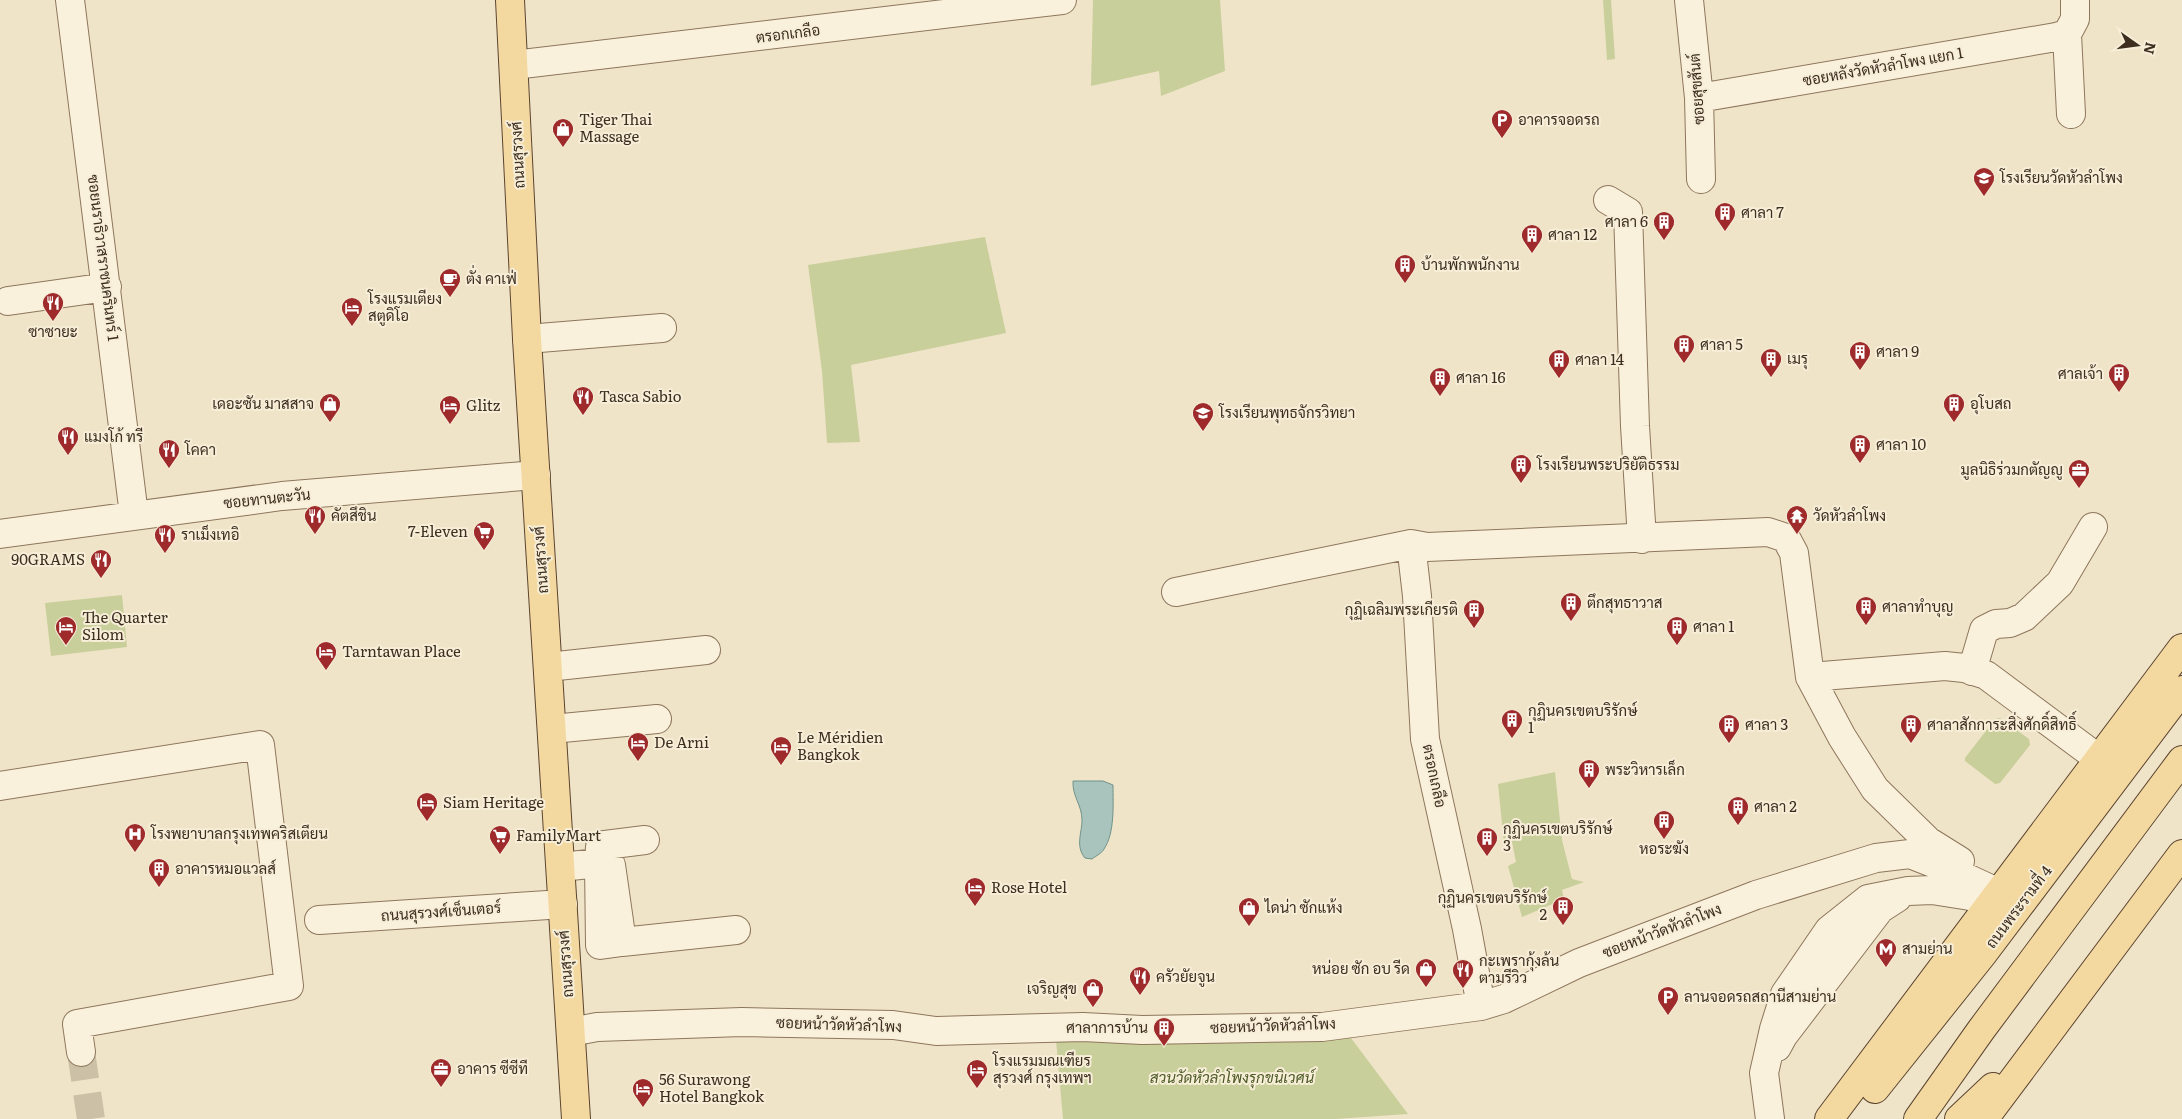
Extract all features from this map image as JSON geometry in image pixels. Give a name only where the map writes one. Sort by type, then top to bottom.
[{"type":"main road","name":"ถนนสุรวงศ์","points":[[510,0],[527,339],[576,1119]]},
{"type":"main road","name":"ถนนพระรามที่ 4","points":[[1829,1119],[2182,648]]},
{"type":"main road","name":"ถนนพระรามที่ 4","points":[[1850,1119],[1982,955],[2182,690]]},
{"type":"main road","points":[[1918,1119],[1987,1022],[2182,760]]},
{"type":"main road","points":[[1984,1119],[2182,854]]},
{"type":"main road","name":"ถนนพระรามที่ 4","points":[[1845,1119],[1943,968]]},
{"type":"main road","points":[[1959,1119],[2043,1040]]},
{"type":"street","name":"ซอยนราธิวาสราชนครินทร์ 1","points":[[70,0],[134,515]]},
{"type":"street","name":"ตรอกเกลือ","points":[[514,65],[1062,0]]},
{"type":"street","name":"ซอยสุขสันต์","points":[[1689,0],[1699,98],[1701,179]]},
{"type":"street","points":[[2071,114],[2067,34],[2075,19],[2075,0]]},
{"type":"street","name":"ซอยหลังวัดหัวลำโพง แยก 1","points":[[1699,98],[2067,34]]},
{"type":"street","points":[[1608,200],[1628,212],[1635,426],[1642,539]]},
{"type":"street","points":[[8,301],[107,287]]},
{"type":"street","points":[[527,339],[662,328]]},
{"type":"street","name":"ซอยทานตะวัน","points":[[0,534],[282,496],[536,475]]},
{"type":"street","points":[[1972,671],[1984,630],[1996,624],[2010,623],[2024,617],[2060,583],[2093,527]]},
{"type":"street","points":[[1176,592],[1411,544],[1427,547],[1768,532],[1786,538],[1794,553],[1810,677],[1842,737],[1875,790],[1928,841],[1968,865],[1999,893]]},
{"type":"street","name":"ตรอกเกลือ","points":[[1411,544],[1417,596],[1425,739],[1467,929],[1481,1006]]},
{"type":"street","points":[[548,667],[706,650]]},
{"type":"street","points":[[1810,677],[1945,666],[1972,671],[1986,675],[2099,759]]},
{"type":"street","points":[[552,729],[657,719]]},
{"type":"street","points":[[0,786],[260,745],[289,986],[77,1024],[81,1052]]},
{"type":"street","points":[[599,863],[600,847],[645,840]]},
{"type":"street","name":"ซอยหน้าวัดหัวลำโพง","points":[[571,1032],[597,1027],[742,1022],[893,1024],[936,1031],[1083,1027],[1142,1030],[1322,1027],[1481,1006],[1504,999],[1579,964],[1756,895],[1876,858],[1910,854],[1999,893]]},
{"type":"street","points":[[561,867],[599,863],[611,865],[622,942],[736,930]]},
{"type":"street","points":[[1770,1119],[1764,1073],[1774,1029],[1785,994],[1829,930],[1868,899],[1908,891],[1932,890],[1970,896],[1999,893]]},
{"type":"street","name":"ถนนสุรวงศ์เซ็นเตอร์","points":[[319,920],[563,904]]},
{"type":"green space","points":[[1093,0],[1220,0],[1225,71],[1161,96],[1159,71],[1091,86]]},
{"type":"green space","points":[[1603,0],[1611,0],[1615,59],[1607,60]]},
{"type":"green space","points":[[985,237],[1006,333],[851,365],[860,442],[827,443],[822,371],[808,265]]},
{"type":"green space","points":[[122,595],[127,647],[51,656],[45,603]]},
{"type":"green space","points":[[2000,718],[2029,739],[2030,745],[2000,783],[1995,784],[1965,761],[1965,758],[1995,719]]},
{"type":"green space","points":[[1555,772],[1562,840],[1572,879],[1584,882],[1562,890],[1564,899],[1522,917],[1508,866],[1516,862],[1512,842],[1504,844],[1498,784]]},
{"type":"green space","name":"สวนวัดหัวลำโพงรุกขนิเวศน์","points":[[1351,1038],[1408,1114],[1336,1119],[1063,1119],[1056,1040]]},
{"type":"water","points":[[1073,781],[1103,781],[1113,785],[1113,818],[1110,835],[1103,850],[1092,859],[1085,858],[1080,849],[1082,815],[1074,791]]},
{"type":"tunnel","points":[[81,1052],[91,1119]]},
{"type":"place","name":"อาคารจอดรถ","points":[[1502,139]]},
{"type":"place","name":"Tiger Thai Massage","points":[[563,148]]},
{"type":"place","name":"โรงเรียนวัดหัวลำโพง","points":[[1984,197]]},
{"type":"place","name":"ศาลา 7","points":[[1725,232]]},
{"type":"place","name":"ศาลา 6","points":[[1664,241]]},
{"type":"place","name":"ศาลา 12","points":[[1532,254]]},
{"type":"place","name":"บ้านพักพนักงาน","points":[[1405,284]]},
{"type":"place","name":"ตั่ง คาเฟ่","points":[[450,298]]},
{"type":"place","name":"ซาซายะ","points":[[53,322]]},
{"type":"place","name":"โรงแรมเตียง สตูดิโอ","points":[[352,327]]},
{"type":"place","name":"ศาลา 5","points":[[1684,364]]},
{"type":"place","name":"ศาลา 9","points":[[1860,371]]},
{"type":"place","name":"เมรุ","points":[[1771,378]]},
{"type":"place","name":"ศาลา 14","points":[[1559,379]]},
{"type":"place","name":"ศาลเจ้า","points":[[2119,393]]},
{"type":"place","name":"ศาลา 16","points":[[1440,397]]},
{"type":"place","name":"Tasca Sabio","points":[[583,416]]},
{"type":"place","name":"เดอะซัน มาสสาจ","points":[[330,423]]},
{"type":"place","name":"อุโบสถ","points":[[1954,423]]},
{"type":"place","name":"Glitz","points":[[450,425]]},
{"type":"place","name":"โรงเรียนพุทธจักรวิทยา","points":[[1203,432]]},
{"type":"place","name":"แมงโก้ ทรี","points":[[68,456]]},
{"type":"place","name":"ศาลา 10","points":[[1860,464]]},
{"type":"place","name":"โคคา","points":[[169,469]]},
{"type":"place","name":"โรงเรียนพระปริยัติธรรม","points":[[1521,484]]},
{"type":"place","name":"มูลนิธิร่วมกตัญญู","points":[[2079,489]]},
{"type":"place","name":"คัตสึชิน","points":[[315,535]]},
{"type":"place","name":"วัดหัวลำโพง","points":[[1797,535]]},
{"type":"place","name":"7-Eleven","points":[[484,551]]},
{"type":"place","name":"ราเม็งเทอิ","points":[[165,554]]},
{"type":"place","name":"90GRAMS","points":[[101,579]]},
{"type":"place","name":"ตึกสุทธาวาส","points":[[1571,622]]},
{"type":"place","name":"ศาลาทำบุญ","points":[[1866,626]]},
{"type":"place","name":"กุฏิเฉลิมพระเกียรติ","points":[[1474,629]]},
{"type":"place","name":"The Quarter Silom","points":[[66,646]]},
{"type":"place","name":"ศาลา 1","points":[[1677,646]]},
{"type":"place","name":"Tarntawan Place","points":[[326,671]]},
{"type":"place","name":"กุฏินครเขตบริรักษ์ 1","points":[[1512,739]]},
{"type":"place","name":"ศาลา 3","points":[[1729,744]]},
{"type":"place","name":"ศาลาสักการะสิ่งศักดิ์สิทธิ์","points":[[1911,744]]},
{"type":"place","name":"De Arni","points":[[638,762]]},
{"type":"place","name":"Le Méridien Bangkok","points":[[781,766]]},
{"type":"place","name":"พระวิหารเล็ก","points":[[1589,789]]},
{"type":"place","name":"Siam Heritage","points":[[427,822]]},
{"type":"place","name":"ศาลา 2","points":[[1738,826]]},
{"type":"place","name":"หอระฆัง","points":[[1664,840]]},
{"type":"place","name":"โรงพยาบาลกรุงเทพคริสเตียน","points":[[135,853]]},
{"type":"place","name":"FamilyMart","points":[[500,855]]},
{"type":"place","name":"กุฏินครเขตบริรักษ์ 3","points":[[1487,857]]},
{"type":"place","name":"อาคารหมอแวลส์","points":[[159,888]]},
{"type":"place","name":"Rose Hotel","points":[[975,907]]},
{"type":"place","name":"กุฏินครเขตบริรักษ์ 2","points":[[1563,926]]},
{"type":"place","name":"ไดน่า ซักแห้ง","points":[[1249,927]]},
{"type":"place","name":"สามย่าน","points":[[1886,968]]},
{"type":"place","name":"หน่อย ซัก อบ รีด","points":[[1426,988]]},
{"type":"place","name":"กะเพรากุ้งล้น ตามรีวิว","points":[[1463,989]]},
{"type":"place","name":"ครัวยัยจูน","points":[[1140,996]]},
{"type":"place","name":"เจริญสุข","points":[[1093,1008]]},
{"type":"place","name":"ลานจอดรถสถานีสามย่าน","points":[[1668,1016]]},
{"type":"place","name":"ศาลาการบ้าน","points":[[1164,1047]]},
{"type":"place","name":"อาคาร ซีซีที","points":[[441,1088]]},
{"type":"place","name":"โรงแรมมณเฑียร สุรวงศ์ กรุงเทพฯ","points":[[977,1089]]},
{"type":"place","name":"56 Surawong Hotel Bangkok","points":[[643,1108]]}]
